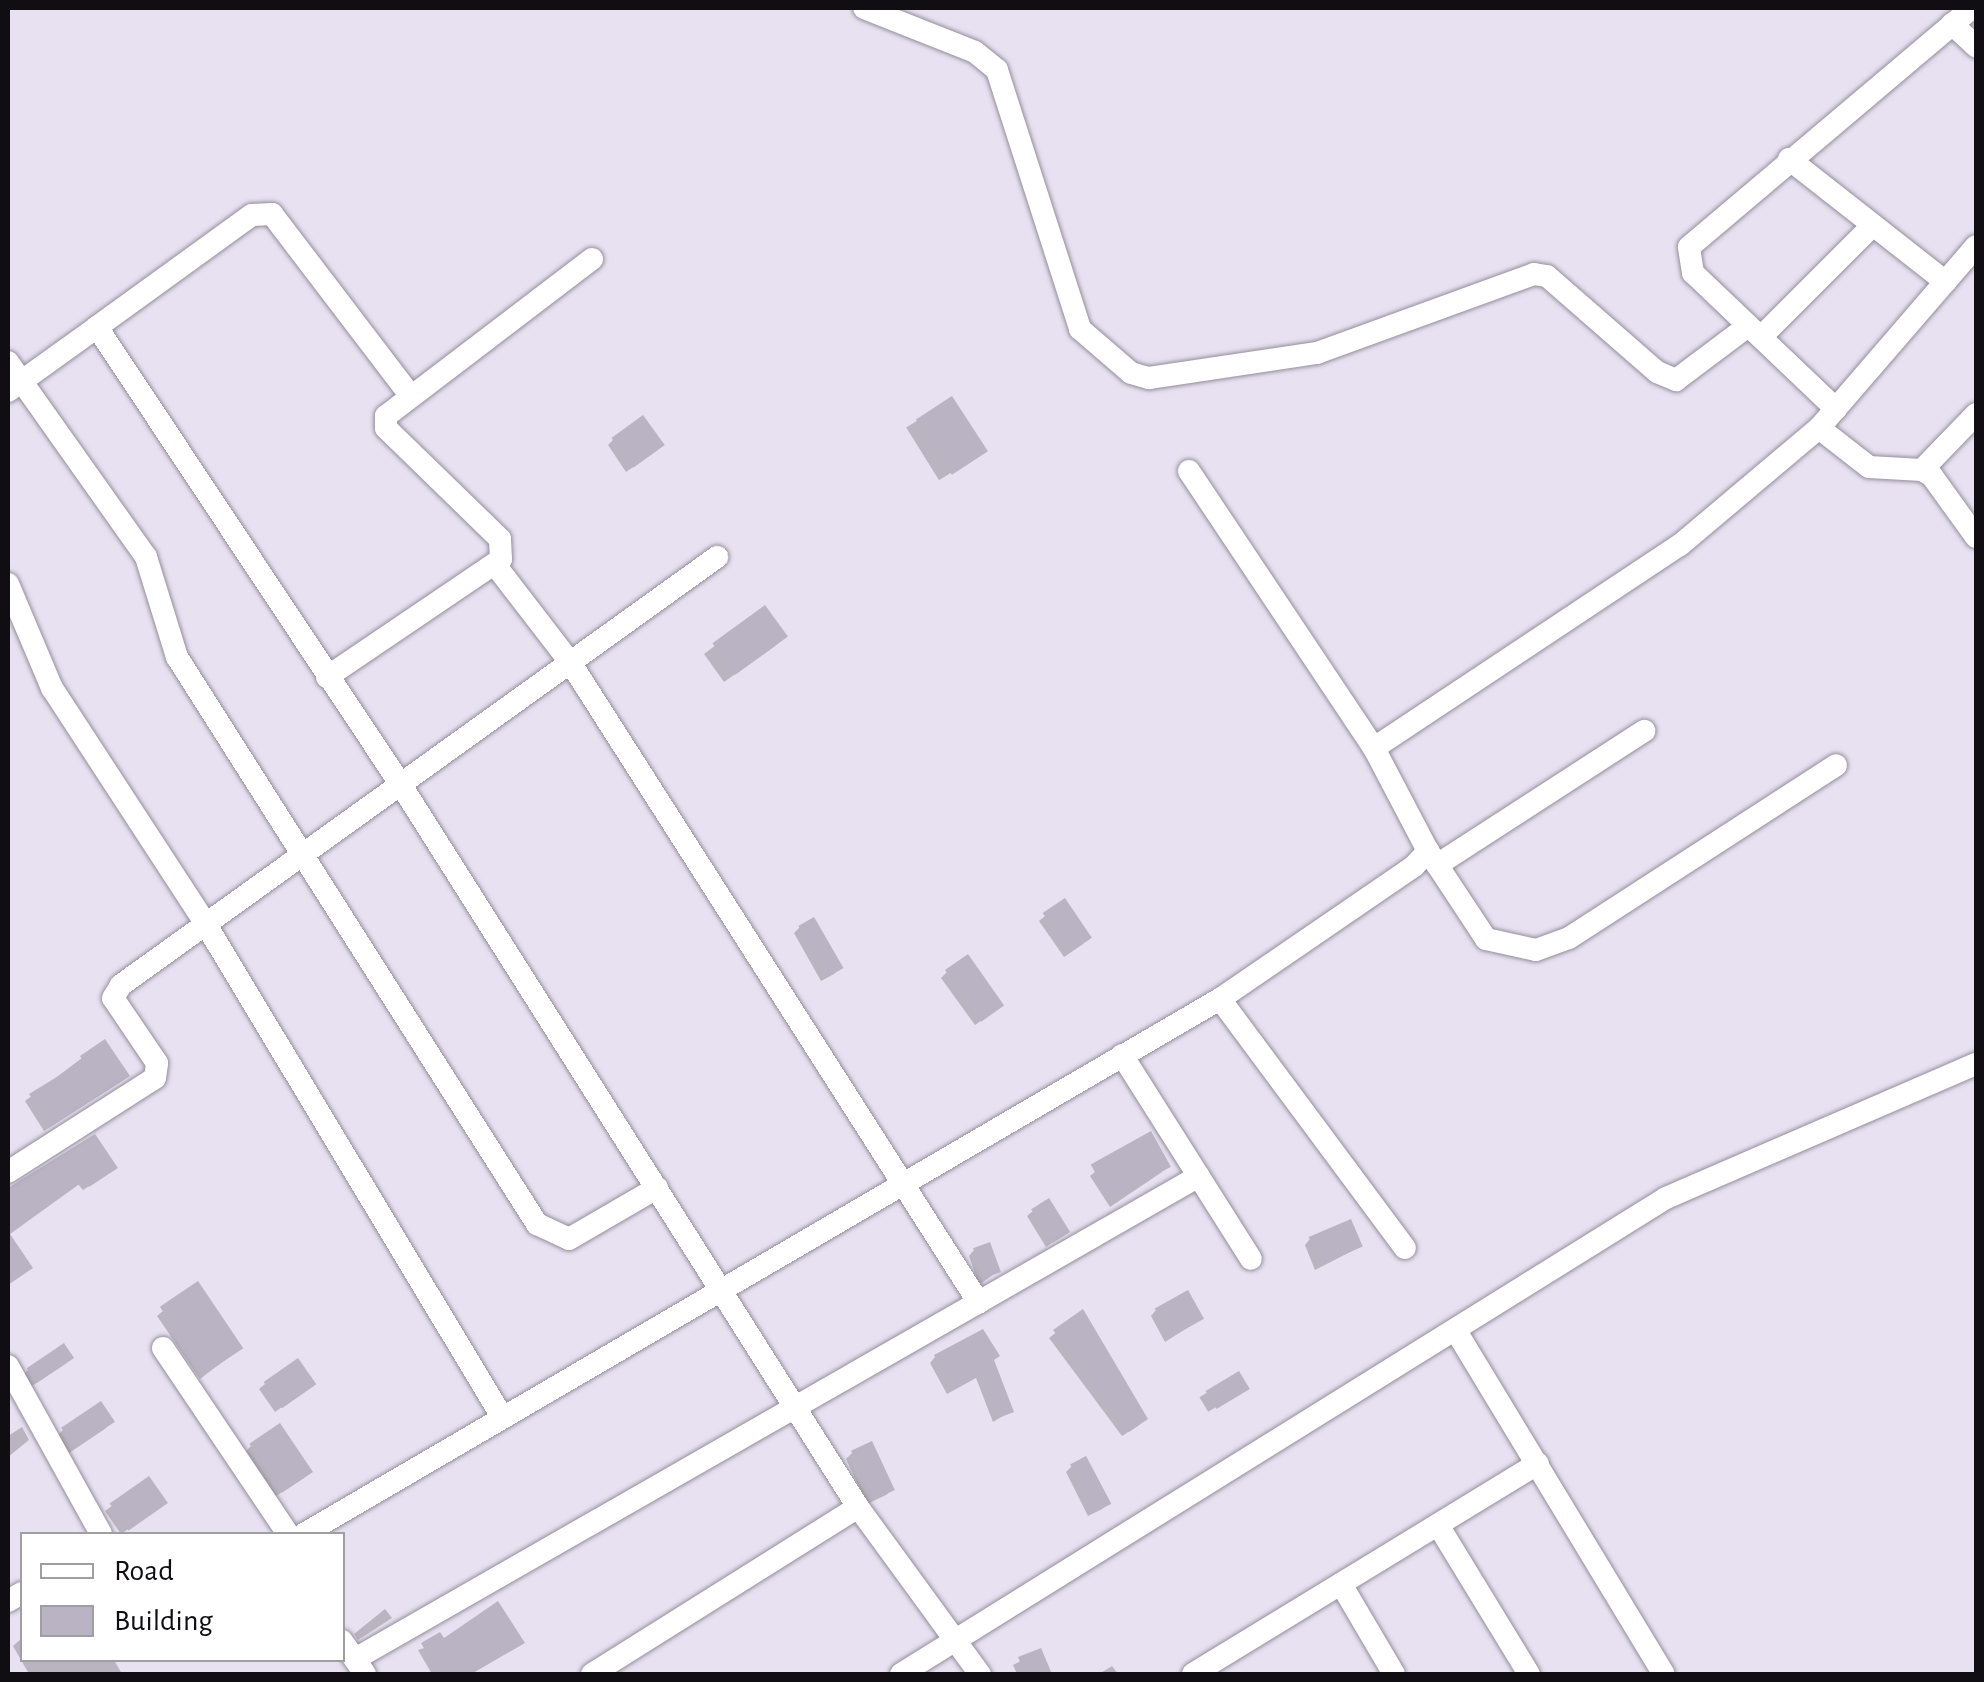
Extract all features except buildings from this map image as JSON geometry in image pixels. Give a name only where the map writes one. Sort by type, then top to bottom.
[{"type":"street","points":[[864,8],[975,52],[997,70],[1080,330],[1131,374],[1149,378],[1318,353],[1534,274],[1547,276],[1666,377],[1686,374],[1755,332],[1874,225]]},
{"type":"street","points":[[1836,409],[1693,274],[1689,247],[1972,8]]},
{"type":"street","points":[[1952,24],[1976,46]]},
{"type":"street","points":[[1790,159],[1946,282]]},
{"type":"street","points":[[409,394],[272,214],[252,215],[97,327],[12,378],[146,557],[177,656],[537,1224],[569,1238],[657,1188]]},
{"type":"street","points":[[1374,748],[1680,545],[1820,428],[1976,246]]},
{"type":"street","points":[[592,259],[433,384],[409,394],[386,416],[386,428],[500,539],[496,566],[570,662],[905,1180],[979,1304]]},
{"type":"street","points":[[97,327],[401,785],[858,1507],[980,1674]]},
{"type":"street","points":[[1922,470],[1976,414]]},
{"type":"street","points":[[1820,428],[1869,467],[1922,470],[1976,537]]},
{"type":"street","points":[[1189,471],[1374,748],[1432,858],[1486,938],[1506,947],[1552,946],[1836,765]]},
{"type":"street","points":[[8,1172],[155,1078],[158,1063],[116,1005],[114,991],[302,852],[718,557]]},
{"type":"street","points":[[328,677],[496,566]]},
{"type":"street","points":[[8,584],[52,688],[205,924],[501,1415]]},
{"type":"street","points":[[307,1532],[501,1415],[1220,999],[1432,858],[1644,731]]},
{"type":"street","points":[[1220,999],[1405,1248]]},
{"type":"street","points":[[1122,1055],[1251,1259]]},
{"type":"street","points":[[901,1674],[1666,1198],[1976,1064]]},
{"type":"street","points":[[354,1658],[1199,1176]]},
{"type":"street","points":[[1456,1331],[1664,1674]]},
{"type":"street","points":[[164,1348],[287,1532]]},
{"type":"street","points":[[8,1366],[100,1532]]},
{"type":"street","points":[[1194,1674],[1538,1463]]},
{"type":"street","points":[[592,1674],[858,1507]]},
{"type":"street","points":[[1438,1525],[1529,1674]]},
{"type":"street","points":[[1342,1584],[1394,1674]]}]
